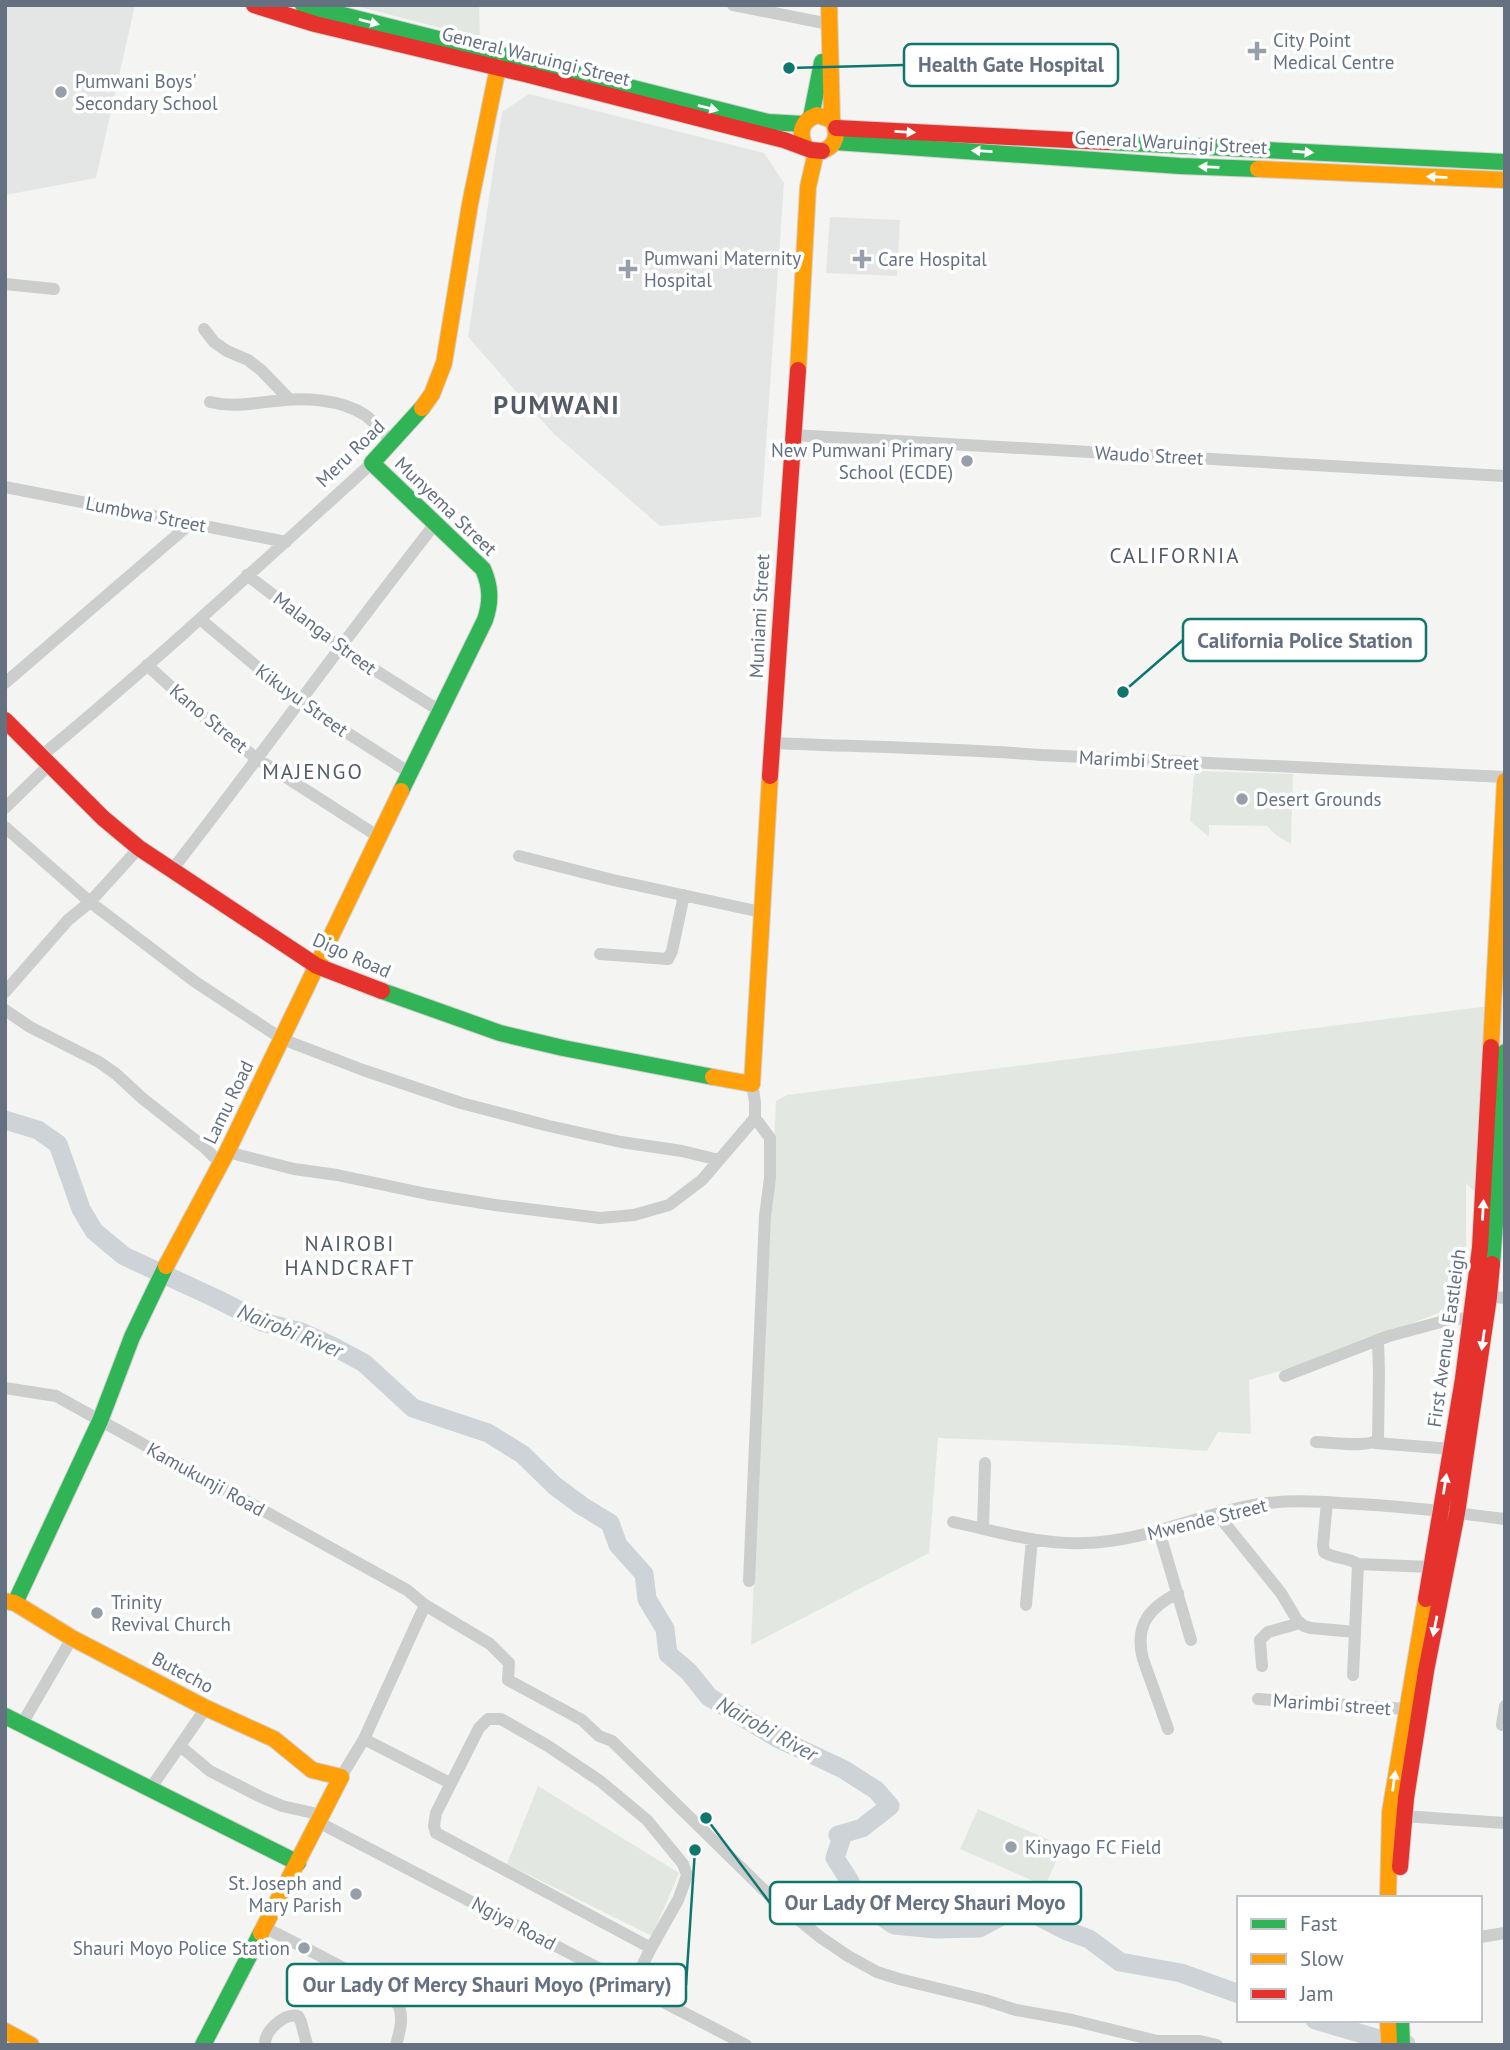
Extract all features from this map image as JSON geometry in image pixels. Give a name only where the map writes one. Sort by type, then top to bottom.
[{"type":"main road","name":"General Waruingi Street","points":[[254,5],[315,24],[498,67],[784,140],[811,150]]},
{"type":"main road","name":"General Waruingi Street","points":[[303,5],[768,122],[807,120]]},
{"type":"main road","points":[[829,5],[834,130],[828,149],[811,150],[800,136],[807,120],[829,24]]},
{"type":"main road","name":"Meru Road","points":[[372,463],[422,409],[432,394],[444,363],[470,204],[498,67]]},
{"type":"main road","points":[[807,120],[823,116],[834,130]]},
{"type":"main road","name":"General Waruingi Street","points":[[834,130],[1505,162]]},
{"type":"main road","name":"General Waruingi Street","points":[[834,130],[1180,166],[1505,180]]},
{"type":"main road","points":[[1180,166],[1181,146]]},
{"type":"main road","name":"Muniami Street","points":[[752,1083],[811,150]]},
{"type":"main road","name":"Munyema Street","points":[[372,463],[483,569],[490,582],[491,599],[485,621]]},
{"type":"main road","name":"Lamu Road","points":[[10,1602],[100,1421],[132,1337],[176,1246],[224,1158],[485,621]]},
{"type":"main road","name":"Digo Road","points":[[5,720],[103,818],[139,848],[317,966],[433,1012],[500,1033],[563,1048],[752,1083]]},
{"type":"main road","name":"First Avenue Eastleigh","points":[[1490,1297],[1480,1248],[1505,779]]},
{"type":"main road","name":"First Avenue Eastleigh","points":[[1400,1896],[1403,1816],[1449,1512],[1499,1237],[1505,1052]]},
{"type":"main road","name":"First Avenue Eastleigh","points":[[1388,1896],[1390,1812],[1431,1567],[1449,1512],[1451,1450],[1472,1318],[1490,1297]]},
{"type":"main road","name":"Butecho","points":[[10,1602],[72,1638],[206,1708],[274,1739],[313,1770],[341,1777]]},
{"type":"main road","points":[[5,1716],[298,1863]]},
{"type":"main road","points":[[203,2045],[341,1777]]},
{"type":"main road","points":[[1388,2022],[1389,2045]]},
{"type":"main road","points":[[1401,2022],[1402,2045]]},
{"type":"main road","points":[[5,2031],[32,2045]]},
{"type":"street","points":[[733,5],[829,24]]},
{"type":"street","points":[[5,285],[54,289]]},
{"type":"street","points":[[204,329],[214,342],[261,370],[289,399]]},
{"type":"street","points":[[210,402],[240,406],[289,399],[327,402],[365,415],[392,442]]},
{"type":"street","name":"Waudo Street","points":[[793,435],[1505,476]]},
{"type":"street","name":"Meru Road","points":[[5,808],[44,761],[372,463]]},
{"type":"street","name":"Lumbwa Street","points":[[5,487],[286,542]]},
{"type":"street","points":[[5,683],[191,523]]},
{"type":"street","points":[[172,870],[435,524]]},
{"type":"street","name":"Malanga Street","points":[[247,575],[340,649],[440,711]]},
{"type":"street","name":"Kikuyu Street","points":[[200,619],[299,702],[410,773]]},
{"type":"street","name":"Kano Street","points":[[147,666],[203,716],[257,758],[379,837]]},
{"type":"street","name":"Marimbi Street","points":[[773,743],[966,749],[1505,779]]},
{"type":"street","points":[[5,827],[90,902],[194,981],[282,1039],[375,1075],[461,1103],[561,1129],[719,1160]]},
{"type":"street","points":[[5,992],[68,919],[90,902],[139,848]]},
{"type":"street","points":[[519,856],[761,912]]},
{"type":"street","points":[[600,954],[668,959],[684,895]]},
{"type":"street","points":[[5,1010],[30,1027],[99,1062],[204,1147],[224,1158],[337,1175],[495,1205],[600,1217],[634,1215],[669,1205],[702,1180],[755,1118]]},
{"type":"street","points":[[749,1581],[770,1151],[770,1138],[755,1118],[752,1083]]},
{"type":"street","points":[[1284,1376],[1389,1336],[1448,1320],[1472,1318]]},
{"type":"street","points":[[1375,1443],[1378,1437],[1380,1372],[1378,1340]]},
{"type":"street","name":"Kamukunji Road","points":[[5,1388],[55,1396],[416,1596],[425,1605],[490,1644],[509,1663],[508,1680],[582,1720],[599,1736],[612,1741],[772,1898],[820,1937],[877,1972],[1016,2010],[1072,2020],[1157,2041],[1200,2041],[1217,2045]]},
{"type":"street","points":[[1316,1442],[1375,1443],[1451,1450]]},
{"type":"street","points":[[984,1528],[985,1463]]},
{"type":"street","name":"Mwende Street","points":[[953,1522],[1032,1539],[1085,1544],[1159,1531],[1260,1504],[1302,1501],[1505,1518]]},
{"type":"street","points":[[1327,1502],[1323,1545],[1324,1552],[1328,1555],[1358,1564],[1431,1567]]},
{"type":"street","points":[[1218,1515],[1281,1593],[1300,1623],[1311,1628],[1354,1632]]},
{"type":"street","points":[[1159,1531],[1191,1640]]},
{"type":"street","points":[[1026,1605],[1032,1539]]},
{"type":"street","points":[[1353,1675],[1358,1564]]},
{"type":"street","points":[[1168,1729],[1143,1659],[1140,1636],[1142,1626],[1156,1606],[1178,1593]]},
{"type":"street","points":[[341,1777],[364,1740],[425,1605]]},
{"type":"street","points":[[1262,1666],[1260,1640],[1268,1632],[1300,1623]]},
{"type":"street","points":[[22,1724],[72,1638]]},
{"type":"street","name":"Marimbi street","points":[[1258,1699],[1406,1709]]},
{"type":"street","points":[[1502,1725],[1505,1706]]},
{"type":"street","points":[[150,1790],[206,1708]]},
{"type":"street","points":[[632,1986],[678,1899],[687,1875],[683,1864],[647,1819],[609,1788],[548,1746],[501,1719],[488,1719],[478,1728],[436,1813],[436,1833],[651,1948]]},
{"type":"street","points":[[364,1740],[450,1783]]},
{"type":"street","name":"Ngiya Road","points":[[180,1746],[210,1771],[263,1798],[320,1819],[746,2045]]},
{"type":"street","points":[[1403,1816],[1505,1823]]},
{"type":"street","points":[[264,1927],[374,1985],[393,1999],[400,2008],[401,2025],[396,2045]]},
{"type":"street","points":[[1482,1937],[1505,1933]]},
{"type":"street","points":[[265,2045],[269,2032],[285,2017],[292,2015],[298,2016],[301,2022],[307,2045]]},
{"type":"shaded area","name":"Pumwani Boys' Secondary School","points":[[5,5],[135,5],[96,178],[5,195]]},
{"type":"shaded area","points":[[352,5],[479,5],[480,38]]},
{"type":"shaded area","name":"Pumwani Maternity Hospital","points":[[529,94],[764,153],[784,183],[761,517],[660,526],[553,433],[468,337],[502,112]]},
{"type":"shaded area","name":"Care Hospital","points":[[830,217],[900,220],[897,276],[826,273]]},
{"type":"shaded area","name":"Desert Grounds","points":[[1197,771],[1293,774],[1291,844],[1267,826],[1209,825],[1209,837],[1190,821],[1194,776]]},
{"type":"shaded area","points":[[1505,1004],[1505,1223],[1466,1183],[1466,1245],[1454,1267],[1451,1308],[1318,1360],[1249,1380],[1251,1434],[1218,1432],[1207,1451],[938,1438],[929,1553],[751,1645],[776,1101],[787,1095]]},
{"type":"shaded area","points":[[538,1786],[679,1873],[652,1936],[507,1864]]},
{"type":"shaded area","name":"Kinyago FC Field","points":[[978,1809],[1063,1846],[1045,1886],[960,1849]]},
{"type":"waterway","name":"Nairobi River","points":[[5,1120],[38,1130],[58,1144],[81,1209],[94,1231],[124,1256],[262,1322],[301,1332],[364,1363],[413,1408],[488,1433],[522,1454],[555,1486],[610,1523],[618,1545],[644,1574],[647,1599],[665,1629],[668,1654],[689,1672],[709,1697],[779,1739],[843,1769],[876,1790],[890,1806],[862,1828],[838,1835],[842,1837],[835,1858],[858,1900],[894,1925],[936,1929],[979,1928],[1011,1911],[1030,1912],[1089,1939],[1120,1962],[1181,1973],[1237,1993]]},
{"type":"waterway","name":"Nairobi River","points":[[1322,2022],[1406,2044]]},
{"type":"traffic: fast","points":[[303,5],[768,122],[803,124]]},
{"type":"traffic: fast","points":[[811,117],[822,62]]},
{"type":"traffic: fast","points":[[835,142],[1258,169]]},
{"type":"traffic: fast","points":[[1108,142],[1505,162]]},
{"type":"traffic: fast","points":[[401,791],[485,620],[489,601],[488,582],[483,569],[372,463],[422,408]]},
{"type":"traffic: fast","points":[[382,991],[500,1033],[713,1077]]},
{"type":"traffic: fast","points":[[1492,1264],[1505,1052]]},
{"type":"traffic: fast","points":[[15,1603],[100,1421],[132,1337],[166,1266]]},
{"type":"traffic: fast","points":[[5,1716],[298,1863]]},
{"type":"traffic: fast","points":[[203,2045],[261,1933]]},
{"type":"traffic: fast","points":[[1401,2022],[1402,2045]]},
{"type":"traffic: slow","points":[[829,5],[832,120]]},
{"type":"traffic: slow","points":[[422,408],[432,394],[444,363],[470,204],[498,67]]},
{"type":"traffic: slow","points":[[806,148],[802,128],[817,115],[832,120],[836,130],[834,142],[822,151]]},
{"type":"traffic: slow","points":[[798,370],[808,187],[816,152]]},
{"type":"traffic: slow","points":[[1258,169],[1505,180]]},
{"type":"traffic: slow","points":[[713,1077],[752,1084],[770,776]]},
{"type":"traffic: slow","points":[[1491,1047],[1505,781]]},
{"type":"traffic: slow","points":[[166,1266],[227,1152],[401,791]]},
{"type":"traffic: slow","points":[[1388,1896],[1390,1812],[1426,1599]]},
{"type":"traffic: slow","points":[[5,1601],[15,1603],[72,1638],[206,1708],[274,1739],[312,1770],[341,1777],[261,1933]]},
{"type":"traffic: slow","points":[[1388,2022],[1389,2045]]},
{"type":"traffic: slow","points":[[5,2031],[31,2045]]},
{"type":"traffic: jam","points":[[254,5],[315,24],[525,74],[822,151]]},
{"type":"traffic: jam","points":[[836,128],[1108,142]]},
{"type":"traffic: jam","points":[[770,776],[798,370]]},
{"type":"traffic: jam","points":[[5,720],[103,818],[139,848],[317,966],[382,991]]},
{"type":"traffic: jam","points":[[1426,1599],[1463,1379],[1480,1248],[1491,1047]]},
{"type":"traffic: jam","points":[[1400,1867],[1406,1798],[1426,1671],[1457,1513],[1492,1264]]},
{"type":"place","name":"City Point Medical Centre","points":[[1257,51]]},
{"type":"place","name":"Health Gate Hospital","points":[[789,68]]},
{"type":"place","name":"Pumwani Boys' Secondary School","points":[[61,92]]},
{"type":"place","name":"Care Hospital","points":[[862,259]]},
{"type":"place","name":"Pumwani Maternity Hospital","points":[[628,269]]},
{"type":"place","name":"New Pumwani Primary School (ECDE)","points":[[967,461]]},
{"type":"place","name":"California Police Station","points":[[1123,692]]},
{"type":"place","name":"Desert Grounds","points":[[1242,799]]},
{"type":"place","name":"Trinity Revival Church","points":[[97,1613]]},
{"type":"place","name":"Our Lady Of Mercy Shauri Moyo","points":[[706,1818]]},
{"type":"place","name":"Kinyago FC Field","points":[[1011,1847]]},
{"type":"place","name":"Our Lady Of Mercy Shauri Moyo (Primary)","points":[[695,1850]]},
{"type":"place","name":"St. Joseph and Mary Parish","points":[[356,1894]]},
{"type":"place","name":"Shauri Moyo Police Station","points":[[304,1948]]},
{"type":"district","name":"PUMWANI","points":[[557,405]]},
{"type":"district","name":"CALIFORNIA","points":[[1175,556]]},
{"type":"district","name":"MAJENGO","points":[[313,772]]},
{"type":"district","name":"NAIROBI HANDCRAFT","points":[[350,1256]]}]
